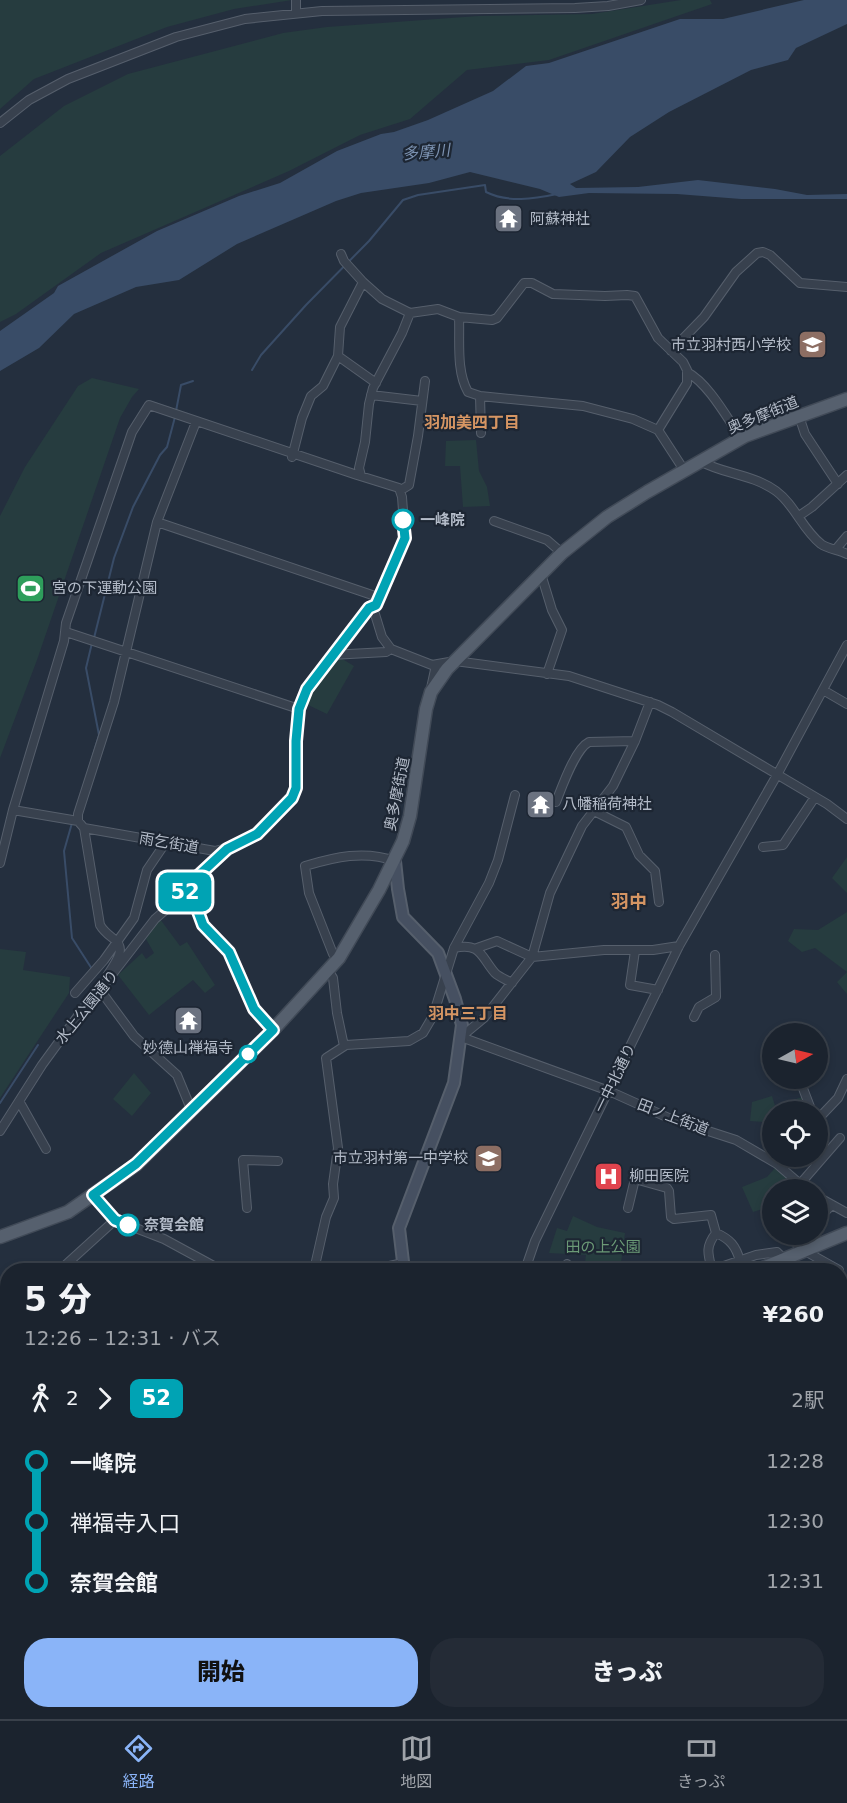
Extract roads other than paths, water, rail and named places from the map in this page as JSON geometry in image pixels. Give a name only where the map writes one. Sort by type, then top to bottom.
[{"type":"main road","name":"奥多摩街道","points":[[0,1237],[58,1216],[93,1195],[136,1164],[273,1030],[339,958],[395,861],[410,816],[426,709],[431,692],[455,661],[562,553],[622,506],[741,438],[847,399]]},
{"type":"main road","points":[[775,1263],[847,1233]]},
{"type":"street","points":[[296,0],[296,12]]},
{"type":"street","points":[[0,123],[29,100],[68,79],[176,37],[245,19],[296,12],[575,8],[608,6],[640,0]]},
{"type":"street","points":[[671,351],[704,318],[736,272],[757,253],[763,252],[770,255],[800,283],[847,287]]},
{"type":"street","points":[[345,260],[363,282],[382,299],[410,313],[438,309],[459,317],[495,319],[524,283],[532,283],[553,294],[630,295],[636,298],[661,342],[683,362],[687,372],[687,383],[658,430]]},
{"type":"street","points":[[292,456],[302,418],[311,396],[322,386],[338,356],[340,327],[363,282]]},
{"type":"street","points":[[361,476],[359,468],[371,395],[410,313]]},
{"type":"street","points":[[459,317],[460,362],[463,383],[468,392],[480,396],[583,406],[633,419],[658,430],[684,470]]},
{"type":"street","points":[[338,356],[376,383]]},
{"type":"street","points":[[687,372],[693,375],[711,395],[741,438]]},
{"type":"street","points":[[401,490],[409,485],[425,381]]},
{"type":"street","points":[[371,395],[422,401]]},
{"type":"street","points":[[480,396],[481,433]]},
{"type":"street","points":[[0,863],[13,810],[66,632],[66,623],[132,432],[144,409],[149,405],[292,456],[396,486],[401,490],[405,538],[377,601],[375,616],[382,637],[391,649],[436,665],[455,661],[582,680],[650,702],[672,712],[815,797],[847,819]]},
{"type":"street","points":[[799,416],[806,434],[838,484]]},
{"type":"street","points":[[191,1109],[177,1075],[134,1036],[100,990],[121,948],[99,926],[77,823],[114,702],[157,522],[196,422]]},
{"type":"street","points":[[702,462],[764,484],[784,497],[820,543],[847,554]]},
{"type":"street","points":[[799,516],[813,507],[847,475]]},
{"type":"street","points":[[494,521],[547,540],[562,553]]},
{"type":"street","points":[[157,522],[377,601]]},
{"type":"street","points":[[836,549],[847,536]]},
{"type":"street","points":[[541,574],[552,610],[562,630],[547,674]]},
{"type":"street","points":[[227,849],[257,834],[292,798],[296,788],[299,709],[307,689],[331,655],[377,601]]},
{"type":"street","points":[[66,632],[299,709]]},
{"type":"street","points":[[777,775],[847,645]]},
{"type":"street","points":[[331,655],[386,652],[391,649]]},
{"type":"street","points":[[431,692],[436,665]]},
{"type":"street","points":[[823,690],[847,704]]},
{"type":"street","points":[[461,1037],[484,1018],[532,957],[549,893],[582,826],[613,786],[635,741],[650,702]]},
{"type":"street","points":[[556,802],[584,745],[589,742],[635,741]]},
{"type":"street","name":"一中北通り","points":[[527,1263],[535,1241],[679,946],[777,775]]},
{"type":"street","points":[[316,1263],[326,1217],[334,1198],[333,1184],[338,1148],[326,1058],[344,1046],[394,1043],[416,1038],[426,1030],[433,1016],[454,948],[489,883],[498,860],[515,795]]},
{"type":"street","points":[[763,847],[783,845],[815,797]]},
{"type":"street","name":"雨乞街道","points":[[13,810],[214,851],[227,849]]},
{"type":"street","points":[[594,811],[626,827],[639,855],[655,871],[660,902]]},
{"type":"street","points":[[75,993],[134,918],[147,870],[166,842]]},
{"type":"street","name":"雨乞街道","points":[[185,893],[185,888],[227,849]]},
{"type":"street","points":[[339,958],[333,954],[309,893],[305,866],[360,854],[377,855],[395,861],[403,918],[412,929],[432,945],[446,971],[460,1015],[461,1037],[453,1083],[402,1216],[399,1238],[400,1263]]},
{"type":"street","points":[[185,893],[196,906],[203,925],[229,952],[254,1009],[273,1030]]},
{"type":"street","name":"水上公園通り","points":[[0,1131],[50,1054],[88,1002],[155,919],[185,893]]},
{"type":"street","points":[[454,948],[468,946],[477,948],[496,941],[532,957],[604,950],[653,950],[679,946]]},
{"type":"street","points":[[477,948],[496,974],[512,983]]},
{"type":"street","points":[[635,951],[630,985],[658,990]]},
{"type":"street","points":[[694,1017],[699,1007],[716,997],[716,955]]},
{"type":"street","points":[[328,970],[333,978],[344,1046]]},
{"type":"street","name":"田ノ上街道","points":[[461,1037],[609,1091],[671,1119],[736,1140],[762,1155]]},
{"type":"street","points":[[828,1108],[838,1098],[847,1079]]},
{"type":"street","points":[[19,1101],[46,1149]]},
{"type":"street","points":[[810,1179],[840,1138]]},
{"type":"street","points":[[247,1208],[243,1160],[278,1161]]},
{"type":"street","name":"田ノ上街道","points":[[781,1167],[795,1179]]},
{"type":"street","points":[[628,1208],[635,1179],[667,1188],[671,1217],[674,1219],[711,1215],[716,1233],[728,1239],[736,1248],[740,1261]]},
{"type":"street","points":[[93,1195],[115,1220],[164,1239],[208,1263]]},
{"type":"street","points":[[828,1203],[847,1213]]},
{"type":"street","points":[[828,1209],[832,1205]]},
{"type":"street","points":[[68,1263],[115,1220]]},
{"type":"street","points":[[710,1263],[709,1242],[716,1233]]},
{"type":"street","points":[[798,1245],[802,1252],[824,1263]]},
{"type":"street","points":[[734,1263],[756,1255],[777,1252],[784,1259]]},
{"type":"water","name":"多摩川","points":[[804,0],[847,0],[847,24],[796,48],[788,60],[751,70],[669,112],[630,137],[596,172],[570,184],[576,188],[638,187],[698,180],[807,195],[847,194],[847,199],[741,199],[677,194],[589,193],[559,197],[540,189],[470,172],[429,183],[361,193],[336,201],[237,244],[179,280],[136,287],[74,314],[39,348],[0,371],[0,331],[54,293],[58,286],[157,231],[239,196],[280,183],[337,151],[381,134],[428,120],[493,91],[526,66],[549,63],[680,19],[723,19]]},
{"type":"waterway","points":[[252,370],[261,355],[369,241],[403,200],[418,195],[485,185],[486,192],[503,198],[530,198],[557,194]]},
{"type":"waterway","points":[[176,411],[181,385],[193,381]]},
{"type":"waterway","points":[[94,638],[114,558],[133,507],[160,455],[167,447],[175,417]]},
{"type":"waterway","points":[[88,772],[99,735],[86,668],[92,643]]},
{"type":"waterway","points":[[72,823],[64,851],[72,938],[92,969]]},
{"type":"waterway","points":[[0,1103],[38,1045]]},
{"type":"place","name":"阿蘇神社","points":[[509,219]]},
{"type":"place","name":"市立羽村西小学校","points":[[812,345]]},
{"type":"place","name":"一峰院","points":[[403,520]]},
{"type":"place","name":"宮の下運動公園","points":[[31,588]]},
{"type":"place","name":"八幡稲荷神社","points":[[541,804]]},
{"type":"place","name":"妙德山禅福寺","points":[[188,1021]]},
{"type":"place","name":"市立羽村第一中学校","points":[[489,1158]]},
{"type":"place","name":"柳田医院","points":[[608,1176]]},
{"type":"place","name":"奈賀会館","points":[[128,1225]]},
{"type":"district","name":"羽加美四丁目","points":[[472,422]]},
{"type":"district","name":"羽中","points":[[629,901]]},
{"type":"district","name":"羽中三丁目","points":[[468,1013]]},
{"type":"park label","name":"田の上公園","points":[[603,1247]]}]
